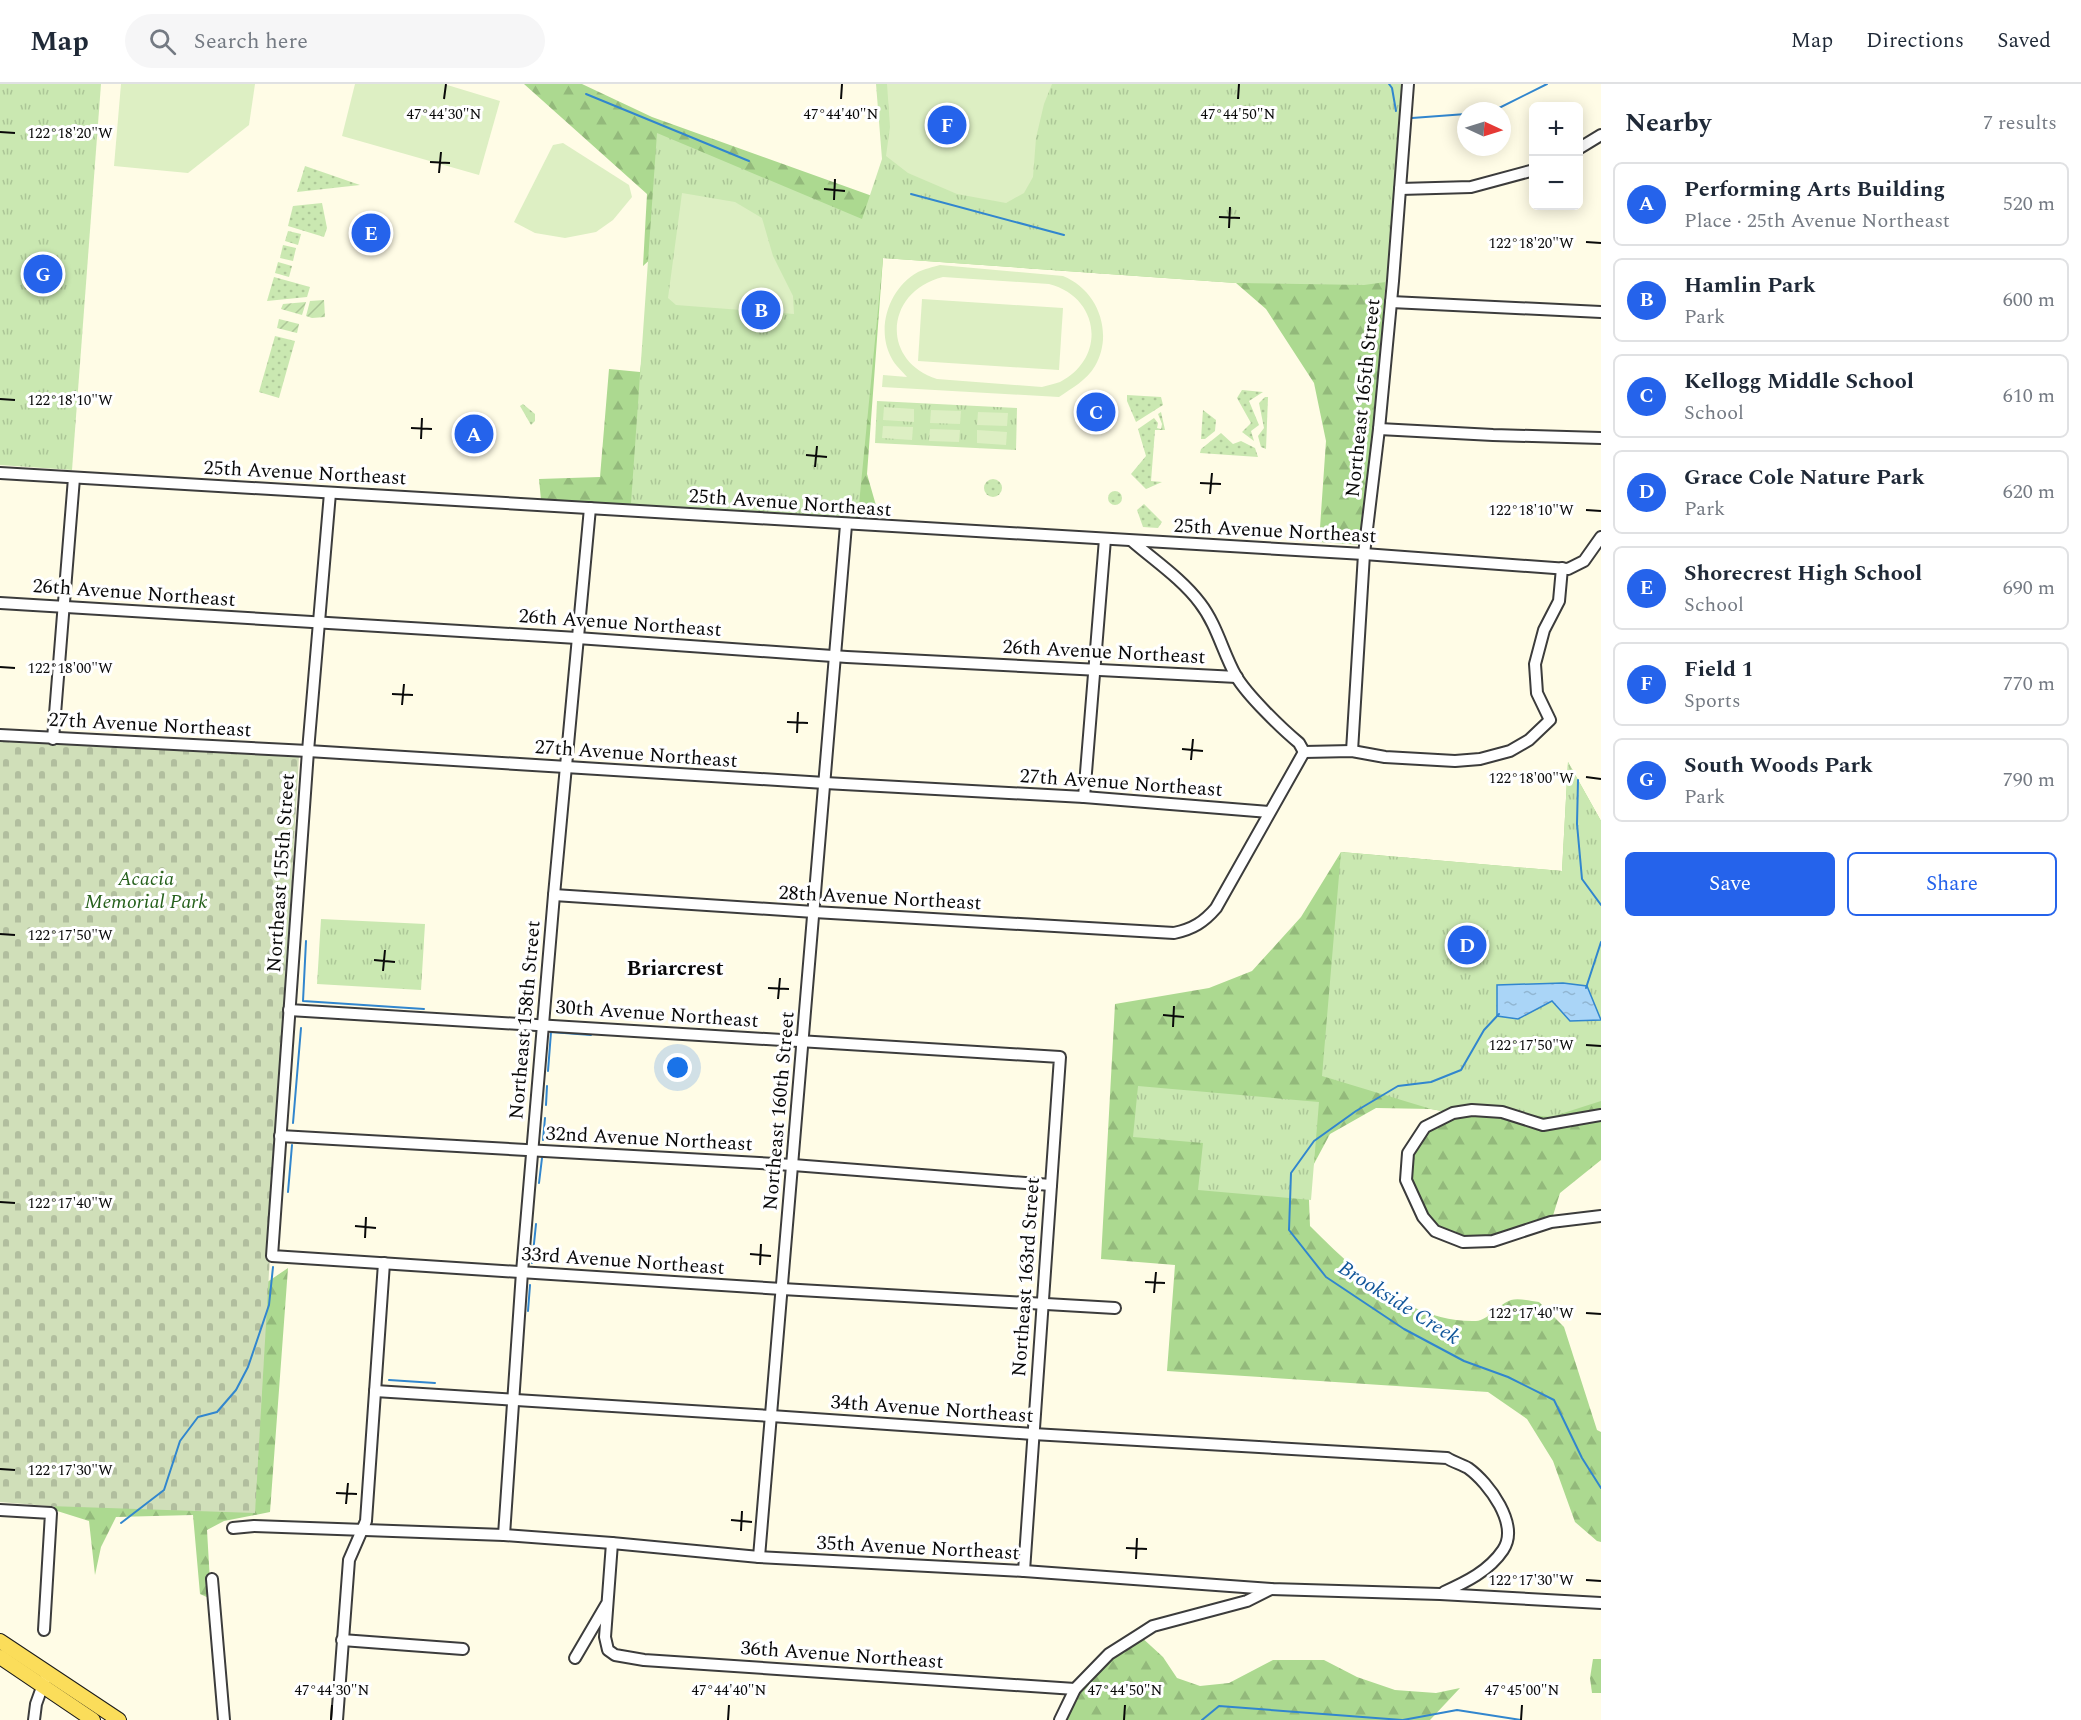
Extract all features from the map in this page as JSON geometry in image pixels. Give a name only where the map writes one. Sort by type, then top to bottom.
[{"type":"main road","points":[[0,1641],[93,1720]]},
{"type":"main road","points":[[0,1657],[119,1720]]},
{"type":"street","name":"Northeast 165th Street","points":[[1352,751],[1364,554],[1379,429],[1408,84]]},
{"type":"street","points":[[1583,146],[1601,135]]},
{"type":"street","points":[[1400,189],[1472,187],[1529,171]]},
{"type":"street","points":[[1390,302],[1601,312]]},
{"type":"street","points":[[1379,429],[1601,438]]},
{"type":"street","name":"25th Avenue Northeast","points":[[0,473],[1364,554],[1568,569],[1584,561],[1601,537]]},
{"type":"street","points":[[53,739],[74,478]]},
{"type":"street","name":"Northeast 155th Street","points":[[272,1257],[308,751],[330,493]]},
{"type":"street","name":"Northeast 158th Street","points":[[504,1535],[522,1272],[565,767],[590,508]]},
{"type":"street","name":"Northeast 160th Street","points":[[759,1557],[846,525]]},
{"type":"street","points":[[1084,796],[1104,539]]},
{"type":"street","points":[[1131,541],[1182,583],[1200,603],[1215,628],[1237,677],[1251,695],[1299,743],[1304,752]]},
{"type":"street","points":[[1304,752],[1352,751],[1385,757],[1455,761],[1480,759],[1510,751],[1529,740],[1550,720],[1537,693],[1535,664],[1544,630],[1559,601],[1562,568]]},
{"type":"street","name":"26th Avenue Northeast","points":[[0,603],[836,656],[1237,677]]},
{"type":"street","name":"27th Avenue Northeast","points":[[0,735],[1084,796],[1269,812]]},
{"type":"street","points":[[1269,812],[1304,752]]},
{"type":"street","name":"28th Avenue Northeast","points":[[554,895],[1174,933],[1189,930],[1202,923],[1216,908],[1269,812]]},
{"type":"street","name":"30th Avenue Northeast","points":[[289,1010],[1060,1057]]},
{"type":"street","name":"Northeast 163rd Street","points":[[1024,1571],[1060,1057]]},
{"type":"street","points":[[1601,1115],[1544,1125],[1502,1112],[1472,1110],[1453,1113],[1425,1127],[1408,1153],[1406,1180],[1423,1217],[1435,1231],[1463,1242],[1493,1241],[1551,1222],[1601,1216]]},
{"type":"street","name":"32nd Avenue Northeast","points":[[280,1136],[793,1165],[1051,1185]]},
{"type":"street","name":"33rd Avenue Northeast","points":[[272,1257],[1115,1308]]},
{"type":"street","points":[[338,1720],[349,1560],[366,1521],[384,1263]]},
{"type":"street","name":"34th Avenue Northeast","points":[[375,1391],[1033,1434],[1447,1458],[1467,1468],[1481,1480],[1499,1503],[1508,1523],[1509,1538],[1503,1551],[1476,1577],[1440,1594]]},
{"type":"street","points":[[0,1510],[51,1514],[44,1630]]},
{"type":"street","name":"35th Avenue Northeast","points":[[232,1528],[254,1526],[504,1535],[759,1557],[1024,1571],[1271,1589],[1440,1594],[1601,1603]]},
{"type":"street","points":[[575,1658],[608,1602],[612,1543]]},
{"type":"street","points":[[212,1579],[224,1720]]},
{"type":"street","points":[[1060,1720],[1075,1689],[1108,1654],[1153,1626],[1247,1601],[1271,1589]]},
{"type":"street","name":"36th Avenue Northeast","points":[[608,1602],[605,1637],[608,1650],[615,1655],[644,1660],[1075,1689]]},
{"type":"street","points":[[342,1640],[463,1649]]},
{"type":"street","points":[[34,1720],[36,1704],[44,1679]]},
{"type":"green space","points":[[0,84],[101,84],[72,470],[0,465]]},
{"type":"green space","points":[[121,84],[255,84],[249,125],[188,173],[114,166]]},
{"type":"green space","points":[[355,84],[444,84],[500,101],[479,175],[342,136]]},
{"type":"green space","points":[[524,84],[582,84],[652,117],[875,197],[1400,84],[1375,428],[1362,545],[1319,542],[1326,441],[1314,383],[1266,309],[1236,283],[883,258],[867,474],[879,516],[541,500],[539,479],[600,477],[609,369],[640,372],[655,255],[643,266],[647,194]]},
{"type":"green space","points":[[876,84],[1408,84],[1393,281],[1364,285],[1236,283],[883,258],[857,525],[763,519],[631,503],[657,133],[862,219],[882,159]]},
{"type":"green space","points":[[887,84],[1052,84],[1044,104],[1036,138],[1033,177],[1024,193],[1006,203],[957,194],[908,173],[886,156],[890,127]]},
{"type":"green space","points":[[563,143],[629,185],[632,197],[613,220],[596,232],[565,238],[535,233],[514,222],[553,145]]},
{"type":"green space","points":[[305,166],[360,185],[297,192]]},
{"type":"green space","points":[[682,193],[735,202],[762,218],[773,256],[793,296],[794,314],[676,305],[668,298]]},
{"type":"green space","points":[[322,203],[327,228],[324,237],[288,226],[293,206]]},
{"type":"green space","points":[[288,231],[301,234],[298,245],[285,241]]},
{"type":"green space","points":[[283,245],[296,248],[293,261],[280,258]]},
{"type":"green space","points":[[278,262],[292,266],[289,277],[275,273]]},
{"type":"green space","points":[[940,265],[1063,276],[1075,283],[1094,302],[1102,327],[1101,353],[1092,371],[1084,380],[1059,397],[882,387],[883,375],[907,377],[893,361],[887,347],[885,323],[893,299],[908,279],[920,271]],"holes":[[[943,277],[1049,284],[1066,291],[1079,301],[1087,314],[1091,329],[1091,344],[1085,358],[1075,371],[1060,382],[1042,387],[937,379],[919,370],[906,357],[899,343],[897,326],[901,311],[910,296],[924,285]]]},
{"type":"green space","points":[[274,277],[310,287],[307,297],[267,301]]},
{"type":"green space","points":[[922,299],[1063,308],[1059,370],[918,361]]},
{"type":"green space","points":[[324,300],[325,317],[306,316],[310,301]]},
{"type":"green space","points":[[306,302],[302,315],[281,309],[283,304]]},
{"type":"green space","points":[[279,319],[299,324],[297,333],[277,328]]},
{"type":"green space","points":[[275,336],[295,341],[279,398],[259,392]]},
{"type":"green space","points":[[1242,390],[1263,392],[1249,401],[1259,425],[1251,431],[1254,441],[1242,432],[1251,423],[1237,398]]},
{"type":"green space","points":[[1127,395],[1161,397],[1163,405],[1136,422],[1127,401]]},
{"type":"green space","points":[[1268,397],[1266,449],[1261,447],[1258,436],[1264,428],[1259,403]]},
{"type":"green space","points":[[877,401],[1017,408],[1016,450],[875,443]]},
{"type":"green space","points":[[523,404],[535,414],[535,421],[531,425],[520,406]]},
{"type":"green space","points":[[884,407],[914,409],[914,422],[883,420]]},
{"type":"green space","points":[[931,410],[961,411],[960,424],[930,423]]},
{"type":"green space","points":[[1203,410],[1216,420],[1215,431],[1205,439],[1201,439]]},
{"type":"green space","points":[[978,412],[1008,413],[1007,426],[977,425]]},
{"type":"green space","points":[[1161,412],[1165,430],[1155,430],[1151,481],[1162,482],[1146,489],[1131,474],[1146,456],[1138,429],[1154,418],[1158,423],[1157,428],[1161,429],[1162,424],[1158,414]]},
{"type":"green space","points":[[883,426],[913,427],[912,440],[882,438]]},
{"type":"green space","points":[[930,429],[960,430],[959,442],[929,441]]},
{"type":"green space","points":[[977,430],[1007,432],[1006,445],[977,443]]},
{"type":"green space","points":[[1221,433],[1233,444],[1241,441],[1255,448],[1258,457],[1200,453],[1201,449]]},
{"type":"green space","points":[[993,479],[999,482],[1002,488],[999,494],[993,497],[987,494],[984,488],[987,482]]},
{"type":"green space","points":[[1115,491],[1120,493],[1122,498],[1120,503],[1115,505],[1110,503],[1108,498],[1110,493]]},
{"type":"green space","points":[[1144,504],[1162,522],[1158,528],[1143,527],[1137,510]]},
{"type":"green space","name":"Acacia Memorial Park","points":[[0,735],[299,756],[255,1513],[49,1506],[0,1502]]},
{"type":"green space","points":[[1568,762],[1601,821],[1601,1160],[1560,1193],[1551,1222],[1493,1241],[1463,1242],[1435,1231],[1414,1200],[1408,1153],[1425,1127],[1452,1113],[1431,1109],[1376,1108],[1330,1134],[1308,1175],[1310,1226],[1345,1260],[1384,1291],[1428,1313],[1451,1319],[1476,1321],[1485,1318],[1511,1300],[1521,1299],[1539,1302],[1564,1327],[1597,1430],[1601,1432],[1601,1542],[1575,1522],[1553,1461],[1527,1419],[1488,1392],[1167,1371],[1175,1265],[1101,1259],[1115,1004],[1209,988],[1252,971],[1301,917],[1341,852],[1562,871]]},
{"type":"green space","points":[[1568,762],[1601,821],[1601,1101],[1551,1117],[1502,1112],[1453,1113],[1431,1109],[1322,1076],[1341,852],[1562,871]]},
{"type":"green space","points":[[321,919],[425,924],[421,990],[317,984]]},
{"type":"green space","points":[[1138,1086],[1319,1102],[1311,1200],[1198,1190],[1203,1143],[1133,1137]]},
{"type":"green space","points":[[288,1268],[270,1512],[224,1521],[207,1530],[211,1599],[200,1594],[193,1515],[116,1517],[101,1547],[95,1575],[89,1521],[54,1510],[55,1496],[229,1308]]},
{"type":"green space","points":[[1139,1635],[1163,1657],[1177,1678],[1200,1686],[1229,1683],[1273,1660],[1324,1660],[1357,1677],[1395,1690],[1436,1693],[1460,1688],[1430,1720],[1060,1720],[1075,1689]]},
{"type":"green space","points":[[1593,1659],[1601,1659],[1601,1693],[1592,1693],[1590,1678]]},
{"type":"water","points":[[1563,983],[1587,986],[1601,1020],[1570,1021],[1552,1001],[1518,1019],[1497,1016],[1497,985]]},
{"type":"waterway","points":[[1389,84],[1392,88],[1396,111]]},
{"type":"waterway","points":[[1511,102],[1547,84]]},
{"type":"waterway","points":[[586,94],[749,161]]},
{"type":"waterway","points":[[1412,118],[1457,115]]},
{"type":"waterway","points":[[911,194],[1064,235]]},
{"type":"waterway","name":"Brookside Creek","points":[[1578,780],[1577,824],[1582,879],[1601,905]]},
{"type":"waterway","points":[[306,941],[303,1001],[424,1009]]},
{"type":"waterway","name":"Brookside Creek","points":[[1586,988],[1601,942]]},
{"type":"waterway","name":"Brookside Creek","points":[[1499,1014],[1484,1030],[1461,1070],[1431,1082],[1398,1086],[1356,1111],[1314,1141],[1291,1173],[1289,1230],[1326,1277],[1404,1329],[1464,1361],[1508,1377],[1554,1400],[1582,1458],[1601,1488]]},
{"type":"waterway","points":[[293,1123],[301,1028]]},
{"type":"waterway","points":[[548,1071],[551,1032],[591,1035]]},
{"type":"waterway","points":[[546,1105],[547,1086]]},
{"type":"waterway","points":[[543,1140],[545,1118]]},
{"type":"waterway","points":[[288,1192],[292,1145]]},
{"type":"waterway","points":[[539,1183],[542,1158]]},
{"type":"waterway","points":[[532,1263],[536,1224]]},
{"type":"waterway","points":[[121,1523],[164,1490],[180,1441],[198,1417],[217,1412],[236,1390],[248,1367],[269,1305],[273,1267]]},
{"type":"waterway","points":[[528,1311],[530,1285]]},
{"type":"waterway","points":[[389,1380],[435,1383]]},
{"type":"waterway","points":[[1202,1720],[1219,1706],[1402,1720]]},
{"type":"waterway","points":[[1403,1720],[1457,1710],[1521,1720]]},
{"type":"place","name":"Field 1","points":[[947,125]]},
{"type":"place","name":"Shorecrest High School","points":[[371,233]]},
{"type":"place","name":"South Woods Park","points":[[43,274]]},
{"type":"place","name":"Hamlin Park","points":[[761,310]]},
{"type":"place","name":"Kellogg Middle School","points":[[1096,412]]},
{"type":"place","name":"Performing Arts Building","points":[[474,434]]},
{"type":"place","name":"Grace Cole Nature Park","points":[[1467,945]]},
{"type":"district","name":"Briarcrest","points":[[675,969]]}]
